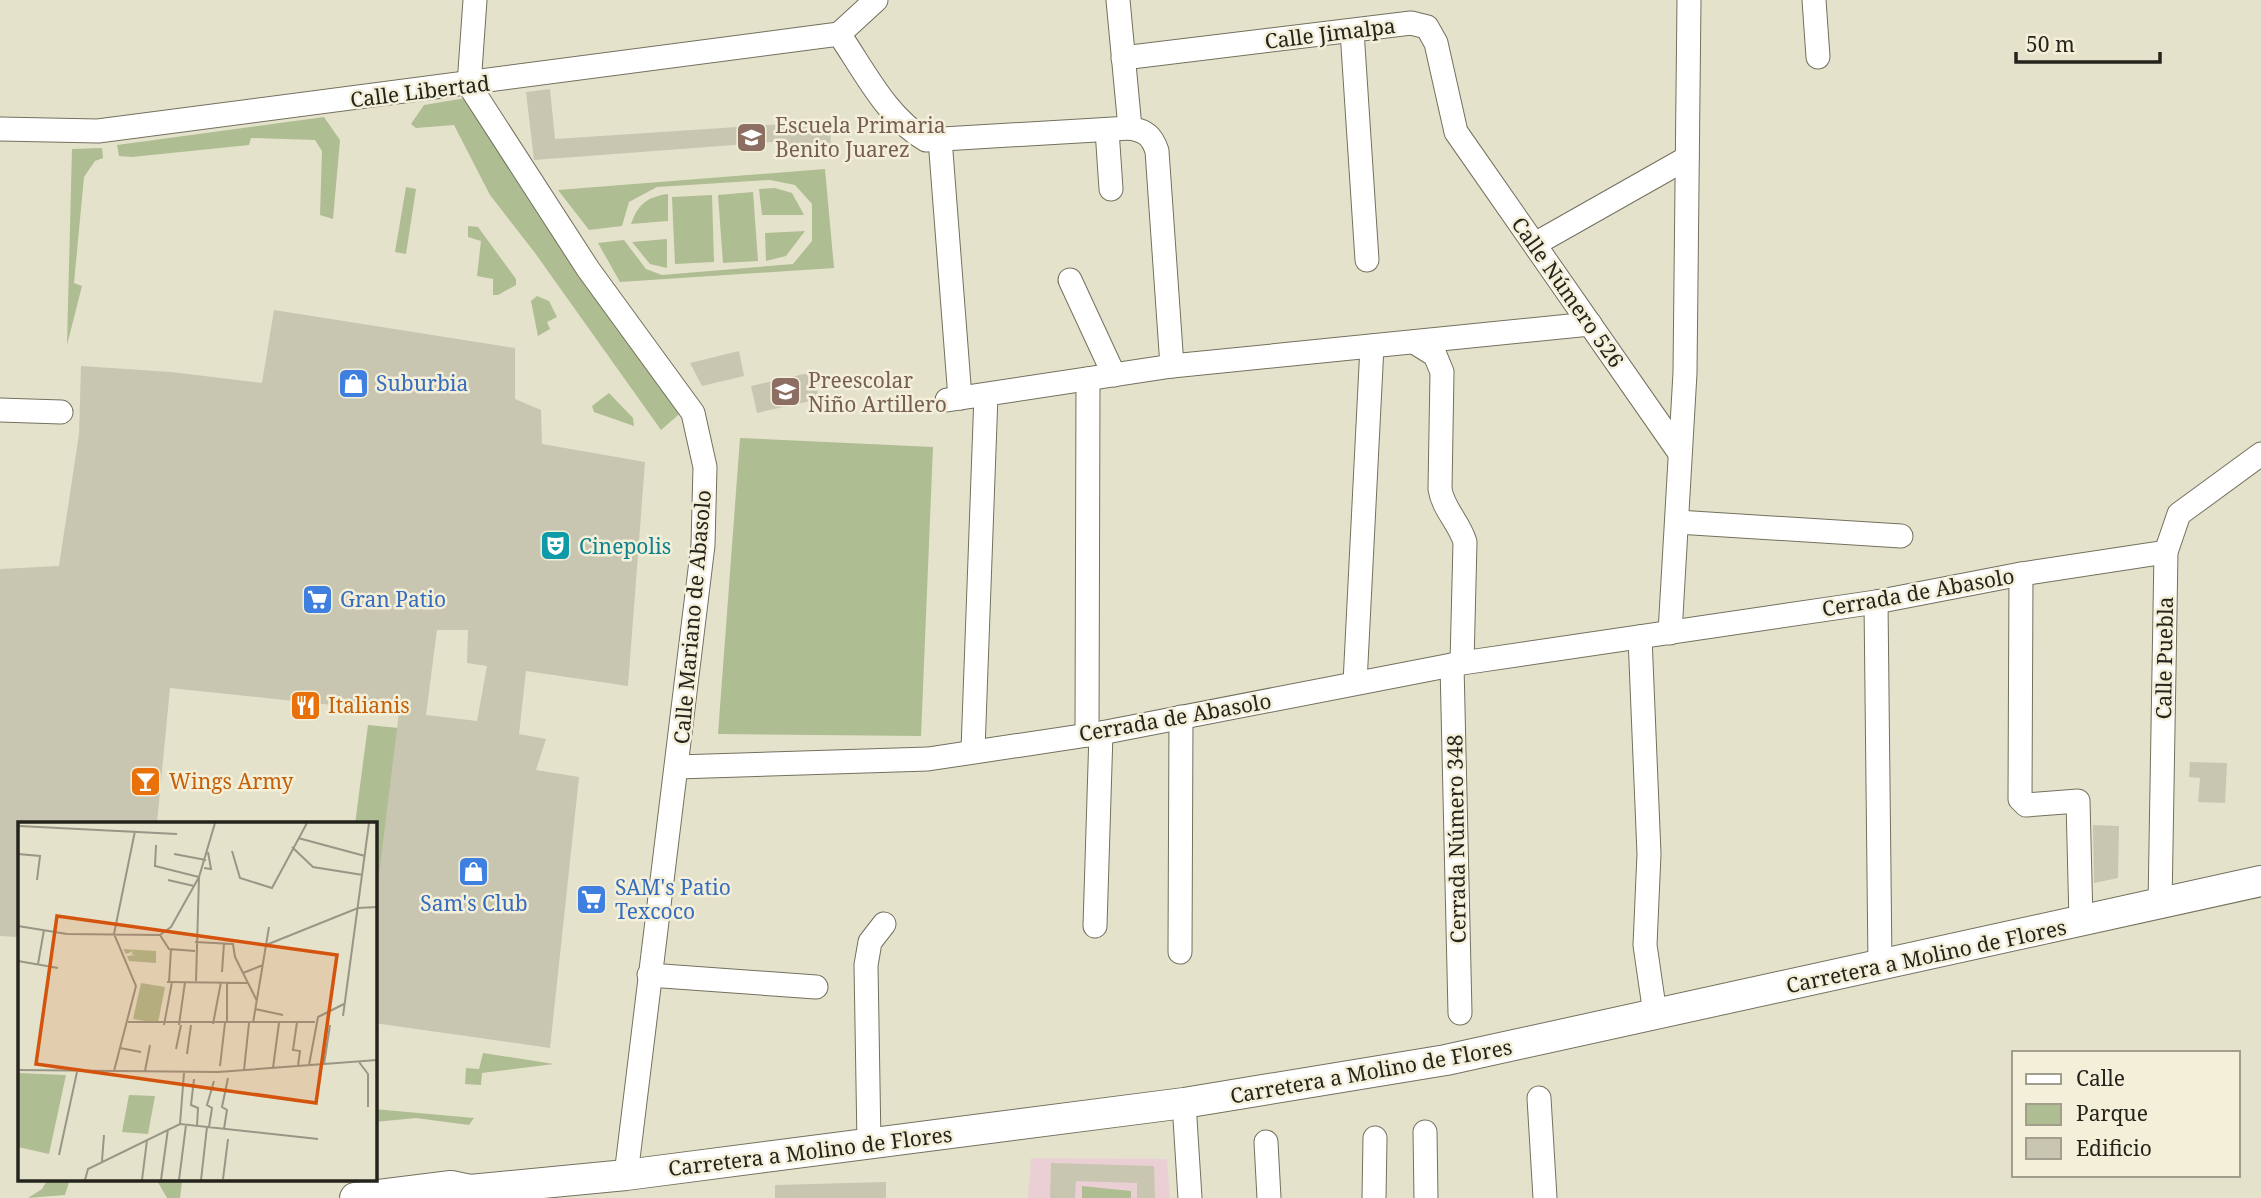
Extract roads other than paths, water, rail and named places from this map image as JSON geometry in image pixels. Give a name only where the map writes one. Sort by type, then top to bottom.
[{"type":"main road","name":"Carretera a Molino de Flores","points":[[355,1198],[451,1186],[456,1194],[626,1175],[1184,1103],[1446,1060],[2261,881]]},
{"type":"street","points":[[469,85],[475,0]]},
{"type":"street","points":[[876,0],[839,34],[908,130],[926,140],[1130,128],[1144,131],[1153,139],[1157,151],[1172,366]]},
{"type":"street","points":[[1118,0],[1130,128]]},
{"type":"street","points":[[1670,633],[1685,373],[1689,0]]},
{"type":"street","points":[[1814,0],[1818,57]]},
{"type":"street","name":"Calle Jimalpa","points":[[1123,58],[1412,23],[1427,27],[1436,43],[1456,132]]},
{"type":"street","points":[[1352,31],[1367,260]]},
{"type":"street","name":"Calle Libertad","points":[[0,129],[98,131],[469,85],[839,34]]},
{"type":"street","name":"Calle Mariano de Abasolo","points":[[469,85],[588,269],[693,414],[705,467],[703,545],[626,1175]]},
{"type":"street","points":[[1107,130],[1111,189]]},
{"type":"street","name":"Calle Número 526","points":[[1456,132],[1679,452]]},
{"type":"street","points":[[940,139],[953,399],[1172,366],[1590,324]]},
{"type":"street","points":[[1535,244],[1687,158]]},
{"type":"street","points":[[1070,280],[1114,375]]},
{"type":"street","name":"Cerrada Número 348","points":[[1414,342],[1435,355],[1442,372],[1440,489],[1442,501],[1462,531],[1465,542],[1457,664],[1460,1013]]},
{"type":"street","points":[[1355,683],[1372,346]]},
{"type":"street","points":[[1088,379],[1095,926]]},
{"type":"street","points":[[973,750],[986,395]]},
{"type":"street","points":[[0,410],[61,412]]},
{"type":"street","name":"Calle Puebla","points":[[2160,905],[2166,551],[2179,514],[2261,454]]},
{"type":"street","points":[[1677,522],[1900,536]]},
{"type":"street","name":"Cerrada de Abasolo","points":[[677,767],[895,761],[1094,734],[1457,664],[1876,602],[2021,574],[2166,551]]},
{"type":"street","points":[[2021,574],[2020,799],[2026,806],[2078,800],[2081,922]]},
{"type":"street","points":[[1876,602],[1880,965]]},
{"type":"street","points":[[1640,637],[1649,854],[1645,945],[1655,1014]]},
{"type":"street","points":[[1180,952],[1181,717]]},
{"type":"street","points":[[869,1143],[866,965],[870,942],[884,924]]},
{"type":"street","points":[[649,975],[816,986]]},
{"type":"street","points":[[1539,1098],[1545,1198]]},
{"type":"street","points":[[1184,1103],[1190,1198]]},
{"type":"street","points":[[1425,1132],[1426,1198]]},
{"type":"street","points":[[1374,1198],[1376,1138]]},
{"type":"street","points":[[1266,1142],[1269,1198]]},
{"type":"place","name":"Escuela Primaria Benito Juarez","points":[[752,137]]},
{"type":"place","name":"Suburbia","points":[[353,383]]},
{"type":"place","name":"Preescolar Niño Artillero","points":[[785,392]]},
{"type":"place","name":"Cinepolis","points":[[556,546]]},
{"type":"place","name":"Gran Patio","points":[[317,599]]},
{"type":"place","name":"Italianis","points":[[305,705]]},
{"type":"place","name":"Wings Army","points":[[146,781]]},
{"type":"place","name":"Sam's Club","points":[[474,871]]},
{"type":"place","name":"SAM's Patio Texcoco","points":[[592,899]]}]
